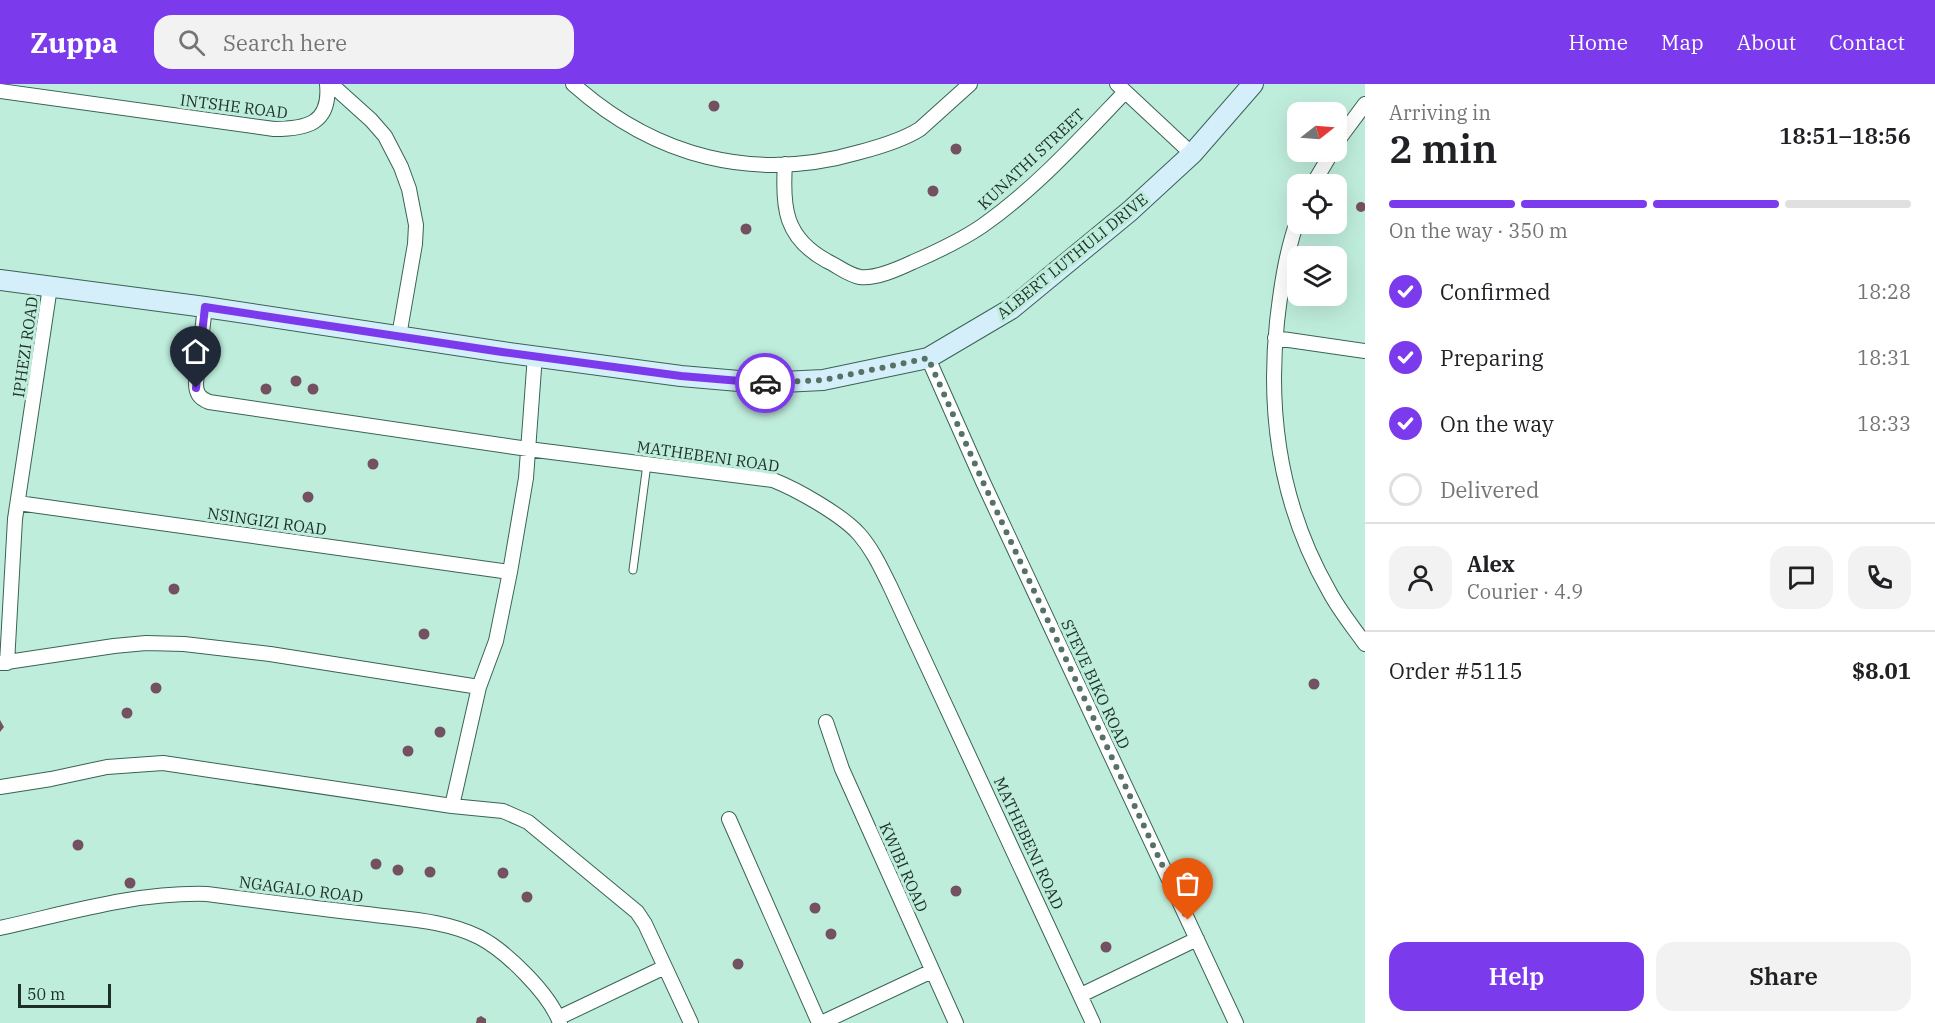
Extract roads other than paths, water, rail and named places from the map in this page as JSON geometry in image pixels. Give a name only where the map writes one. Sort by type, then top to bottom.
[{"type":"street","name":"INTSHE ROAD","points":[[0,91],[262,128],[291,130],[310,125],[321,113],[327,101],[329,84]]},
{"type":"street","points":[[329,84],[371,120],[385,136],[409,189],[416,234],[399,336]]},
{"type":"street","points":[[573,84],[607,111],[637,130],[683,151],[739,163],[785,164],[844,157],[876,148],[911,134],[928,122],[970,84]]},
{"type":"street","name":"ALBERT LUTHULI DRIVE","points":[[0,280],[205,307],[681,376],[780,383],[824,380],[928,358],[1011,309],[1130,211],[1192,154],[1253,84]]},
{"type":"street","points":[[1121,88],[1192,154]]},
{"type":"street","name":"KUNATHI STREET","points":[[785,164],[783,197],[801,243],[820,257],[849,273],[867,277],[899,268],[932,254],[983,226],[1012,203],[1074,145],[1121,88]]},
{"type":"street","points":[[1347,128],[1365,104]]},
{"type":"street","points":[[1294,234],[1281,290],[1275,338],[1273,392],[1275,430],[1291,503],[1307,547],[1324,581],[1365,644]]},
{"type":"street","name":"IPHEZI ROAD","points":[[3,663],[15,519],[50,287]]},
{"type":"street","name":"MATHEBENI ROAD","points":[[205,307],[196,377],[197,393],[203,400],[528,449],[773,480],[796,489],[858,532],[890,586],[1093,1023]]},
{"type":"street","points":[[1275,338],[1365,351]]},
{"type":"street","points":[[452,806],[478,687],[496,641],[510,572],[526,478],[535,355]]},
{"type":"street","name":"STEVE BIKO ROAD","points":[[928,358],[983,482],[1236,1023]]},
{"type":"street","name":"NSINGIZI ROAD","points":[[18,503],[510,572]]},
{"type":"street","points":[[3,663],[114,646],[146,643],[184,644],[270,654],[478,687]]},
{"type":"street","name":"KWIBI ROAD","points":[[826,722],[842,769],[956,1023]]},
{"type":"street","points":[[0,787],[107,767],[163,763],[452,806],[503,811],[528,822],[637,912],[645,924],[691,1023]]},
{"type":"street","points":[[729,819],[820,1023],[932,971]]},
{"type":"street","name":"NGAGALO ROAD","points":[[0,928],[143,896],[176,894],[207,894],[433,923],[478,937],[497,949],[531,980],[545,997],[559,1021]]},
{"type":"street","points":[[1081,995],[1197,939]]},
{"type":"street","points":[[559,1021],[665,968]]},
{"type":"lane","points":[[633,570],[647,464]]}]
